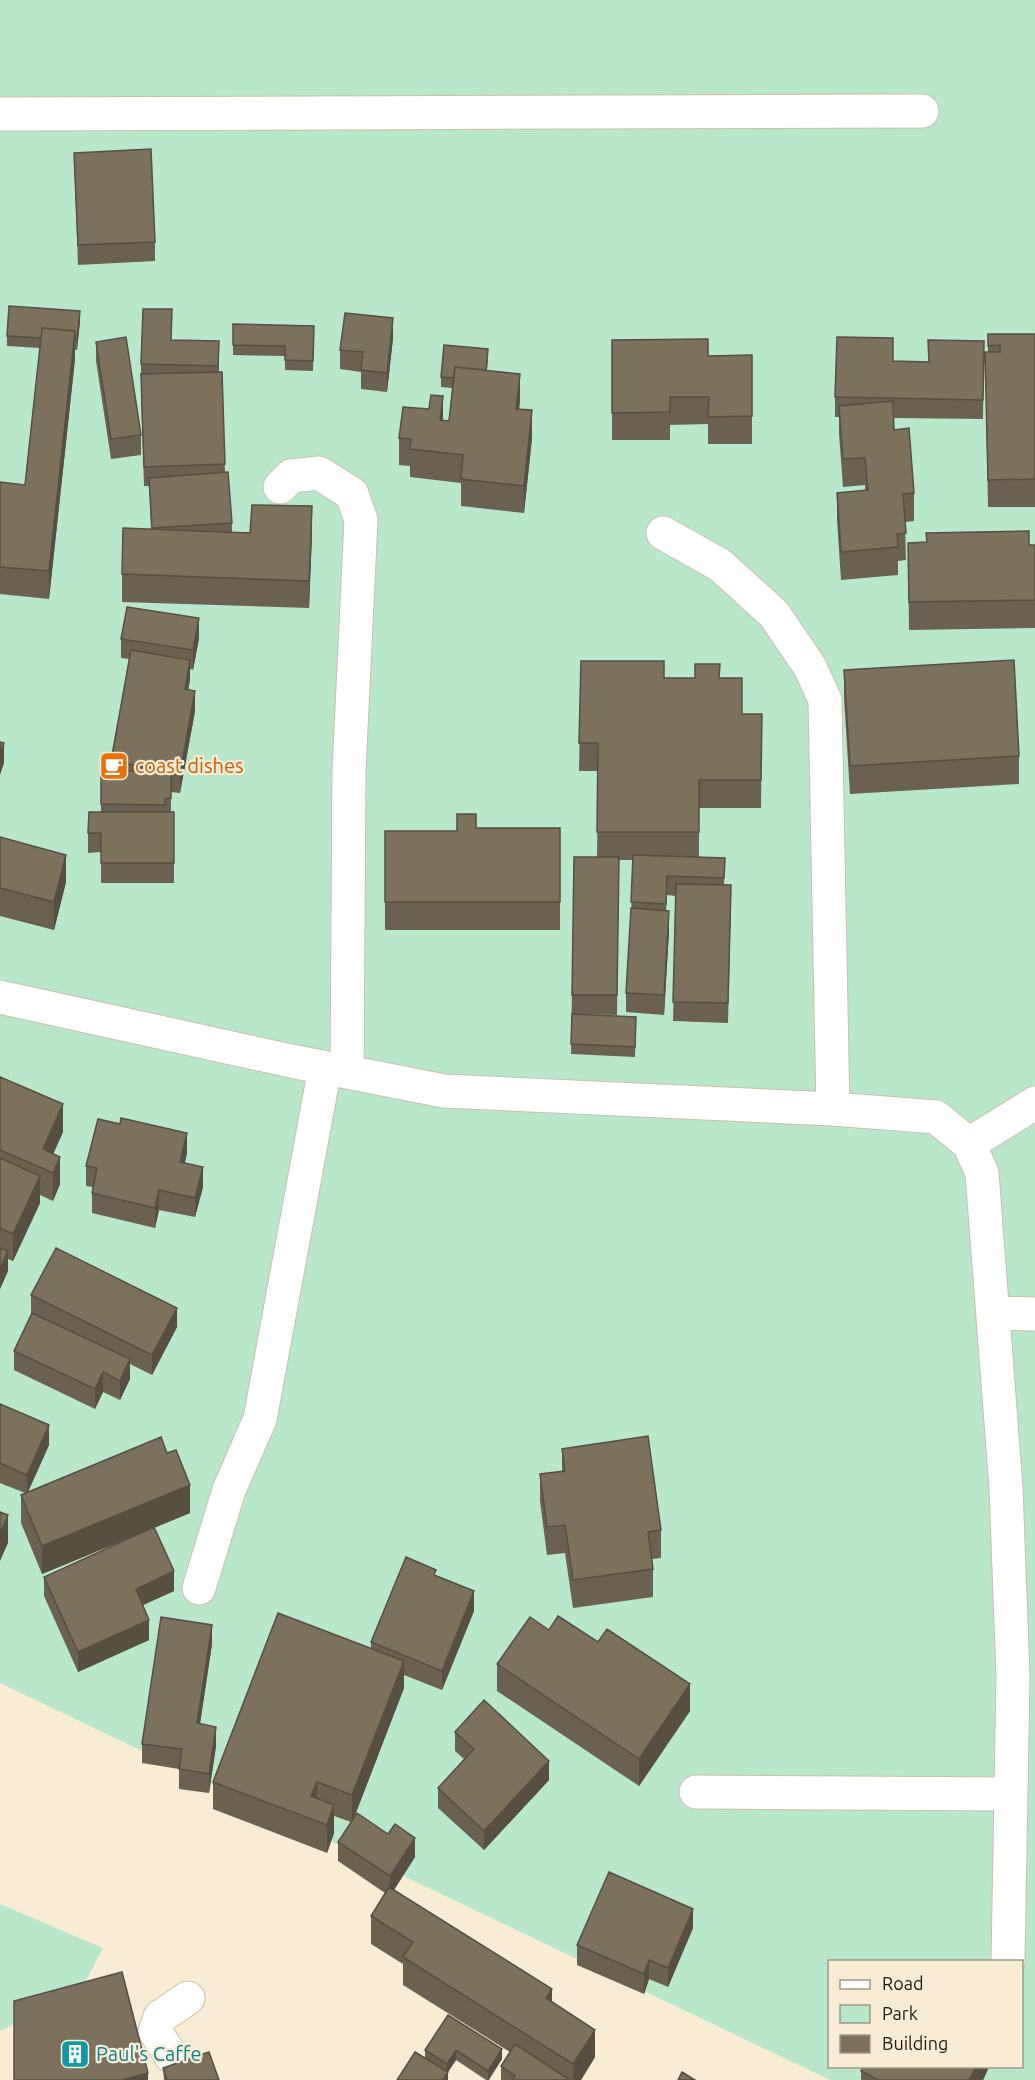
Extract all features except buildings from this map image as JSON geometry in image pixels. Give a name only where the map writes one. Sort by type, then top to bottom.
[{"type":"street","points":[[0,114],[922,111]]},
{"type":"street","points":[[199,1588],[229,1490],[260,1419],[336,1070],[361,520],[352,494],[319,473],[291,476],[280,487]]},
{"type":"street","points":[[663,533],[720,565],[774,614],[810,667],[825,700],[833,1109]]},
{"type":"street","points":[[0,997],[336,1070],[444,1091],[833,1109],[936,1117],[969,1144],[982,1173],[1006,1488],[1024,1677],[1011,1794],[1008,1960]]},
{"type":"street","points":[[969,1144],[1035,1102]]},
{"type":"street","points":[[993,1313],[1035,1314]]},
{"type":"street","points":[[696,1792],[1011,1794]]},
{"type":"street","points":[[171,2056],[155,2031],[160,2017],[188,1998]]},
{"type":"green space","points":[[0,0],[1035,0],[1035,2080],[830,2080],[0,1683]]},
{"type":"green space","points":[[0,1904],[103,1948],[80,1992],[0,2031]]},
{"type":"place","name":"coast dishes","points":[[114,766]]},
{"type":"place","name":"Paul's Caffe","points":[[75,2054]]}]
